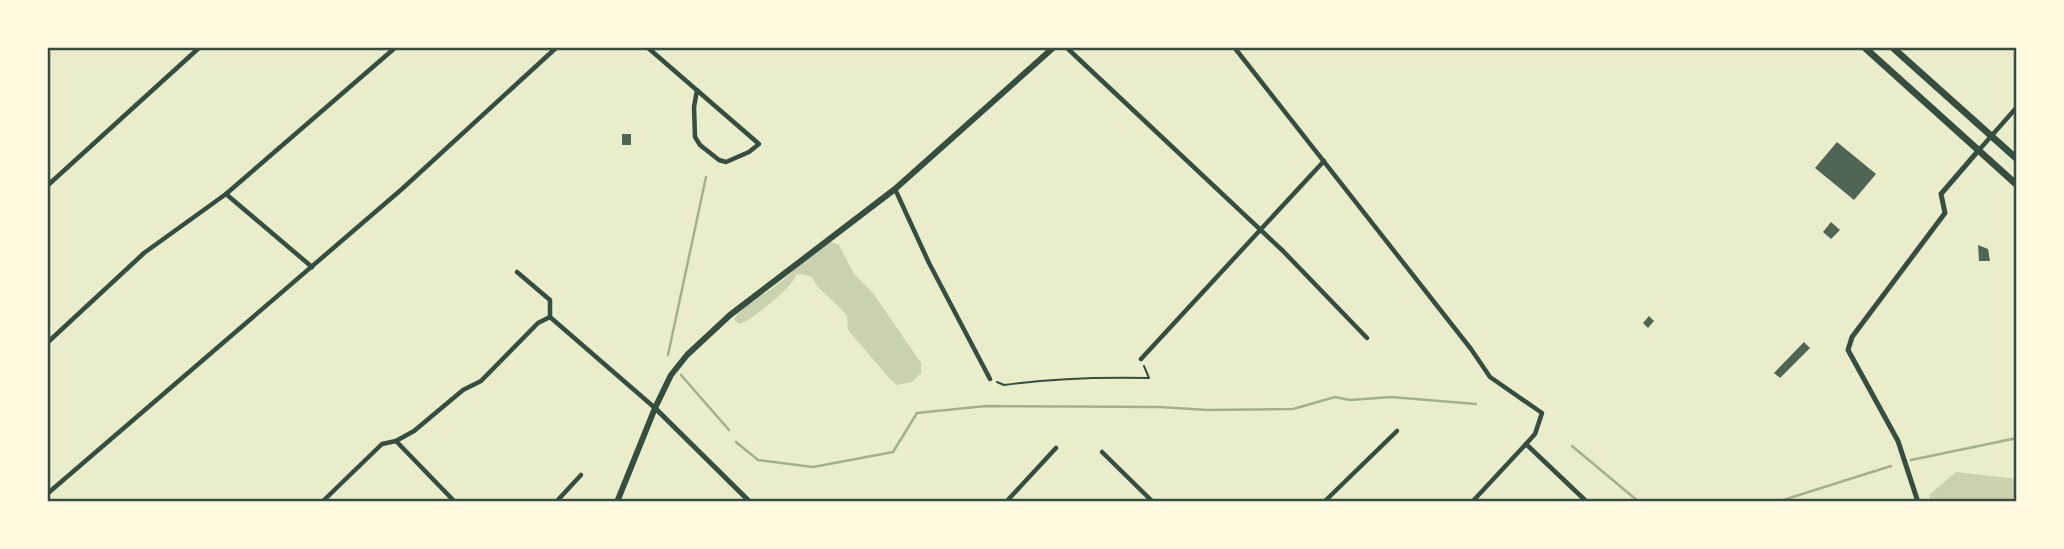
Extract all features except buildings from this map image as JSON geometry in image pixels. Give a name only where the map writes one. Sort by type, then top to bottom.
[{"type":"main road","points":[[618,502],[655,408],[671,375],[687,355],[730,315],[895,188],[1054,47]]},
{"type":"main road","points":[[1864,47],[2017,186]]},
{"type":"main road","points":[[1892,47],[2017,159]]},
{"type":"street","points":[[47,186],[201,47]]},
{"type":"street","points":[[47,343],[144,253],[226,194],[396,47]]},
{"type":"street","points":[[47,494],[312,267],[557,47]]},
{"type":"street","points":[[648,47],[759,144],[749,152],[726,162],[719,160],[700,145],[695,137],[694,107],[697,90]]},
{"type":"street","points":[[1066,47],[1283,251],[1367,338]]},
{"type":"street","points":[[1234,47],[1490,377],[1542,413],[1535,434],[1472,502]]},
{"type":"street","points":[[1917,502],[1898,441],[1847,350],[1852,337],[1945,213],[1941,194],[2017,107]]},
{"type":"street","points":[[1141,359],[1324,161]]},
{"type":"street","points":[[895,188],[929,263],[990,379]]},
{"type":"street","points":[[226,194],[312,267]]},
{"type":"street","points":[[517,272],[550,300],[550,317],[655,408],[750,502]]},
{"type":"street","points":[[322,502],[382,444],[396,441],[414,430],[463,390],[481,381],[538,323],[550,317]]},
{"type":"street","points":[[1324,502],[1398,431]]},
{"type":"street","points":[[396,441],[456,502]]},
{"type":"street","points":[[1526,444],[1587,502]]},
{"type":"street","points":[[1006,502],[1056,448]]},
{"type":"street","points":[[1102,452],[1153,502]]},
{"type":"street","points":[[556,502],[581,475]]},
{"type":"path","points":[[990,379],[1004,385],[1049,379],[1149,379],[1141,359]]},
{"type":"green space","points":[[831,242],[839,245],[854,274],[873,293],[921,363],[921,373],[912,382],[897,385],[889,378],[848,330],[847,315],[817,286],[812,277],[796,275],[780,295],[754,316],[740,324],[734,320],[746,306]]},
{"type":"green space","points":[[1956,472],[2017,479],[2017,502],[1931,502],[1929,495]]},
{"type":"waterway","points":[[668,355],[706,177]]},
{"type":"waterway","points":[[681,375],[729,430]]},
{"type":"waterway","points":[[736,442],[758,460],[813,467],[893,452],[917,413],[986,406],[1293,409],[1335,397],[1350,400],[1391,397],[1476,404]]},
{"type":"waterway","points":[[1911,460],[2017,438]]},
{"type":"waterway","points":[[1572,446],[1639,502]]},
{"type":"waterway","points":[[1777,502],[1891,466]]}]
